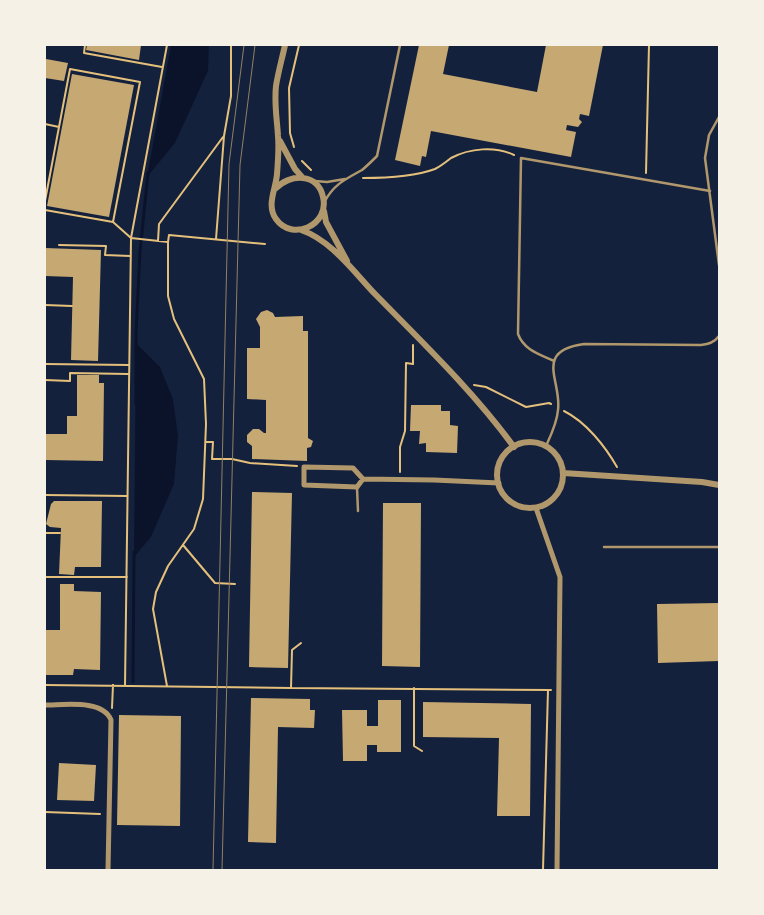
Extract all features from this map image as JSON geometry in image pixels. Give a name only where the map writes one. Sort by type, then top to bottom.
[{"type":"street","points":[[285,45],[276,94],[275,116],[278,137],[275,189],[271,200],[272,211],[276,219],[289,228],[301,230],[319,238],[350,267],[462,382],[514,447]]},
{"type":"street","points":[[278,137],[294,169],[302,178]]},
{"type":"street","points":[[275,189],[280,183],[289,178],[302,178],[311,181],[322,192],[326,222],[350,267]]},
{"type":"street","points":[[301,230],[315,223],[324,206]]},
{"type":"street","points":[[530,443],[546,446],[558,458],[563,481],[556,496],[551,501],[536,508],[528,508],[512,503],[502,491],[498,483],[502,459],[514,447],[530,443]]},
{"type":"street","points":[[364,479],[357,487],[304,485],[304,467],[353,468],[364,479],[498,483]]},
{"type":"street","points":[[563,474],[702,482],[719,485]]},
{"type":"street","points":[[536,508],[560,577],[557,870]]},
{"type":"street","points":[[45,705],[92,706],[102,708],[109,713],[111,720],[108,870]]},
{"type":"lane","points":[[324,206],[331,190],[346,178],[364,168],[377,156],[400,45]]},
{"type":"lane","points":[[719,117],[709,135],[705,158],[719,265]]},
{"type":"lane","points":[[554,360],[530,350],[521,342],[518,334],[521,158],[710,191]]},
{"type":"lane","points":[[311,181],[327,182],[346,178]]},
{"type":"lane","points":[[546,446],[559,408],[553,369],[554,360],[568,348],[584,344],[701,345],[710,344],[719,336]]},
{"type":"lane","points":[[357,487],[358,511]]},
{"type":"lane","points":[[604,547],[719,547]]},
{"type":"path","points":[[85,45],[84,53],[162,68]]},
{"type":"path","points":[[125,686],[131,238],[167,45]]},
{"type":"path","points":[[216,240],[224,136],[230,96],[231,45]]},
{"type":"path","points":[[296,153],[290,133],[289,88],[299,45]]},
{"type":"path","points":[[646,180],[649,45]]},
{"type":"path","points":[[45,201],[70,69],[140,82],[113,222]]},
{"type":"path","points":[[45,124],[59,126]]},
{"type":"path","points":[[158,241],[159,224],[224,136]]},
{"type":"path","points":[[363,178],[414,174],[436,168],[453,157],[475,150],[505,151],[521,158]]},
{"type":"path","points":[[301,160],[317,174]]},
{"type":"path","points":[[45,210],[113,222],[131,238],[168,242]]},
{"type":"path","points":[[167,686],[153,609],[156,592],[168,566],[194,529],[204,499],[206,442],[204,379],[174,319],[168,296],[168,242],[170,235],[265,244]]},
{"type":"path","points":[[59,245],[106,246],[106,256],[130,256]]},
{"type":"path","points":[[45,305],[72,306]]},
{"type":"path","points":[[400,479],[400,447],[405,431],[406,364],[413,364],[413,345]]},
{"type":"path","points":[[45,364],[129,365]]},
{"type":"path","points":[[45,380],[70,381],[70,373],[129,374]]},
{"type":"path","points":[[462,382],[486,387],[526,407],[549,403],[559,408],[594,436],[610,454],[618,468]]},
{"type":"path","points":[[206,442],[213,442],[212,459],[232,459],[250,463],[304,467]]},
{"type":"path","points":[[45,495],[128,496]]},
{"type":"path","points":[[45,533],[60,534]]},
{"type":"path","points":[[183,545],[215,583],[235,584]]},
{"type":"path","points":[[45,577],[127,578]]},
{"type":"path","points":[[291,688],[292,650],[301,643]]},
{"type":"path","points":[[45,685],[558,690]]},
{"type":"path","points":[[111,720],[113,685]]},
{"type":"path","points":[[414,688],[414,746],[422,751]]},
{"type":"path","points":[[543,870],[548,690]]},
{"type":"path","points":[[45,812],[110,814]]},
{"type":"water","points":[[171,45],[209,45],[208,71],[175,143],[147,177]]},
{"type":"water","points":[[136,343],[160,367],[173,399],[178,436],[174,484],[151,537],[134,557]]},
{"type":"building","points":[[87,45],[141,45],[139,60],[86,50]]},
{"type":"building","points":[[419,45],[449,45],[443,74],[537,92],[546,45],[603,45],[589,116],[580,114],[579,119],[582,122],[578,127],[567,125],[566,130],[576,132],[571,157],[431,131],[426,157],[422,156],[420,166],[395,160]]},
{"type":"building","points":[[46,59],[68,63],[64,81],[45,78]]},
{"type":"building","points":[[72,74],[134,85],[109,217],[47,206]]},
{"type":"building","points":[[45,248],[101,250],[98,361],[71,360],[73,277],[45,276]]},
{"type":"building","points":[[267,310],[273,313],[275,317],[303,316],[303,331],[308,331],[308,438],[313,441],[311,447],[307,448],[307,461],[252,459],[252,446],[247,442],[247,435],[253,429],[259,429],[266,433],[266,400],[247,399],[247,348],[260,348],[260,327],[256,319],[261,312]]},
{"type":"building","points":[[77,375],[99,375],[99,383],[104,383],[103,461],[45,460],[45,434],[67,434],[67,416],[77,416]]},
{"type":"building","points":[[411,405],[441,405],[441,411],[450,411],[450,425],[458,426],[457,453],[426,452],[426,443],[419,444],[420,431],[410,431]]},
{"type":"building","points":[[252,492],[292,493],[288,668],[249,667]]},
{"type":"building","points":[[54,501],[102,501],[101,567],[75,567],[74,575],[59,574],[61,528],[50,527],[46,524],[51,504]]},
{"type":"building","points":[[383,503],[421,503],[420,667],[382,666]]},
{"type":"building","points":[[60,584],[74,584],[74,591],[101,592],[100,670],[74,669],[73,675],[45,675],[45,630],[60,630]]},
{"type":"building","points":[[719,603],[719,661],[658,663],[657,604]]},
{"type":"building","points":[[251,698],[310,699],[310,710],[315,710],[314,728],[278,727],[276,843],[248,842]]},
{"type":"building","points":[[378,700],[401,700],[401,752],[377,752],[377,745],[367,745],[367,761],[343,761],[342,710],[367,710],[367,726],[378,726]]},
{"type":"building","points":[[423,702],[531,704],[530,816],[497,816],[499,738],[423,737]]},
{"type":"building","points":[[119,715],[181,716],[180,826],[117,825]]},
{"type":"building","points":[[59,763],[96,765],[94,801],[57,800]]},
{"type":"waterway","points":[[136,404],[136,333],[140,252],[148,173]]},
{"type":"waterway","points":[[133,682],[134,552]]},
{"type":"tram line","points":[[213,870],[229,164],[244,45]]},
{"type":"tram line","points":[[222,870],[240,165],[255,45]]}]
